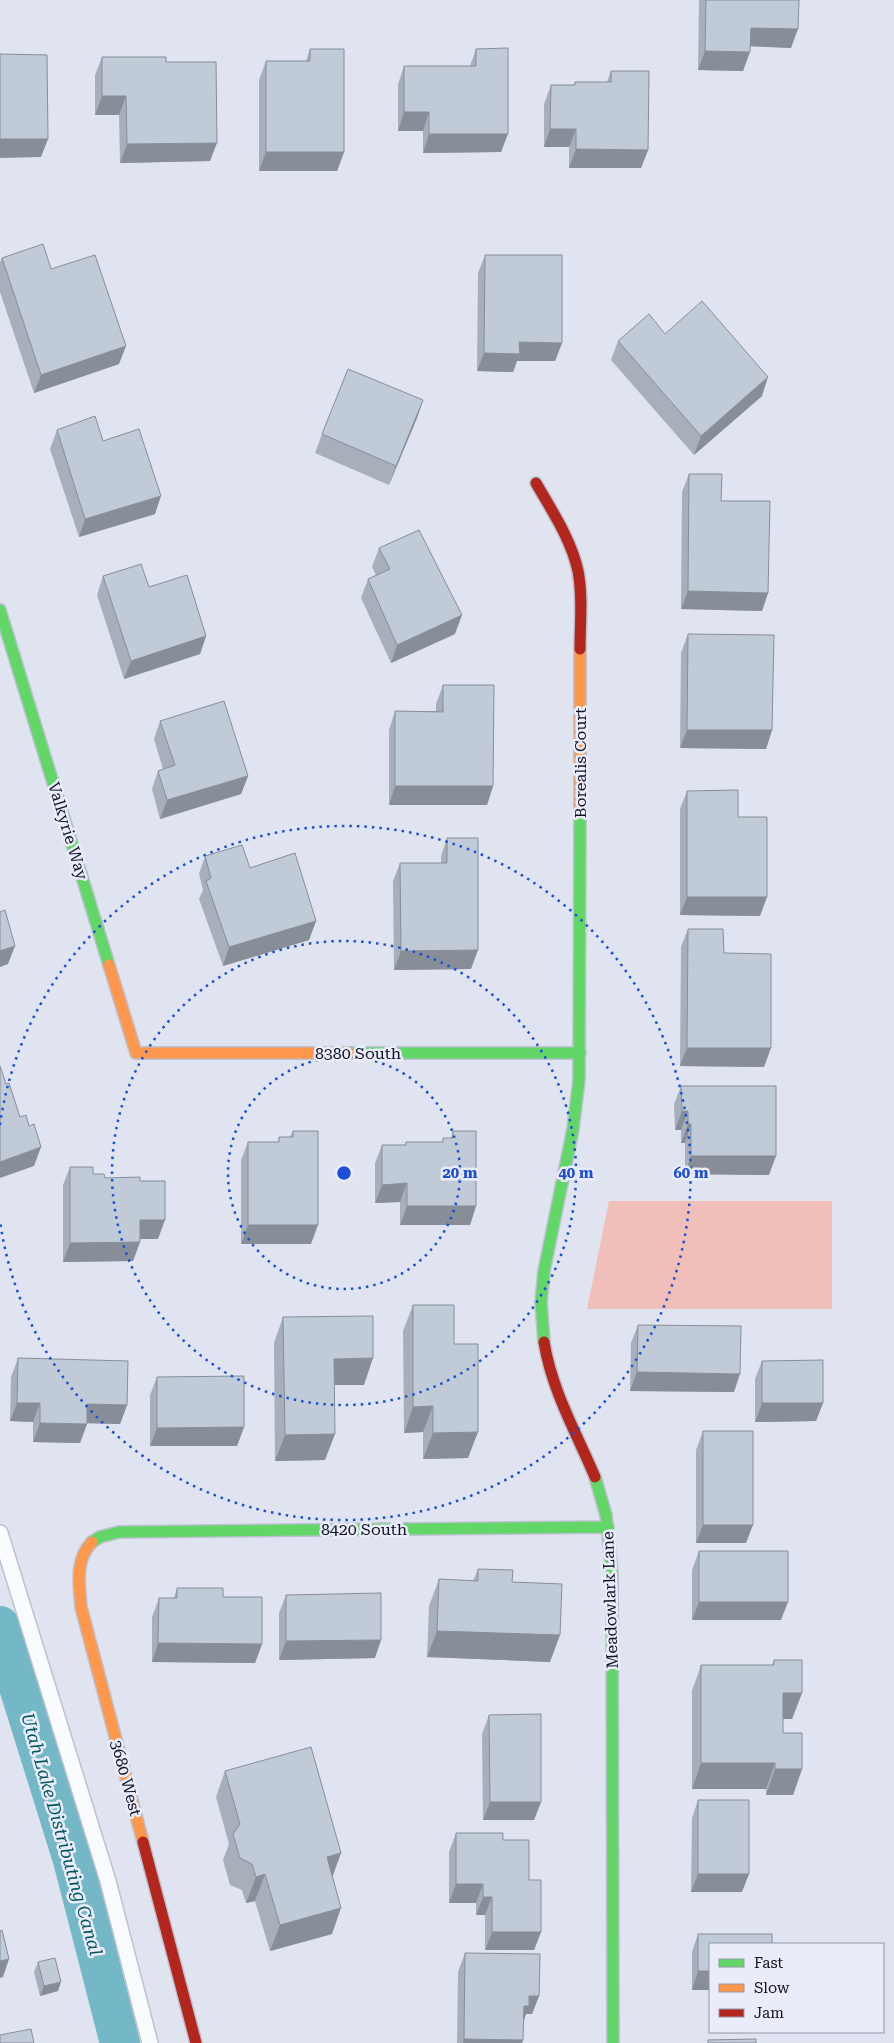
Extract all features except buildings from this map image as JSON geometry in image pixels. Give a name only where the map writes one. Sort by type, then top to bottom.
[{"type":"street","name":"Borealis Court","points":[[536,483],[570,544],[579,572],[580,1054]]},
{"type":"street","name":"Valkyrie Way","points":[[0,610],[136,1053]]},
{"type":"street","name":"8380 South","points":[[136,1053],[580,1054]]},
{"type":"street","name":"Meadowlark Lane","points":[[580,1054],[577,1107],[545,1258],[542,1287],[542,1330],[550,1373],[561,1403],[593,1472],[602,1497],[608,1527],[612,1574],[613,2043]]},
{"type":"street","name":"8420 South","points":[[119,1532],[608,1527]]},
{"type":"street","name":"3680 West","points":[[119,1532],[99,1538],[84,1552],[78,1575],[80,1607],[196,2043]]},
{"type":"lane","points":[[0,1533],[108,1881],[150,2043]]},
{"type":"shaded area","points":[[609,1201],[832,1201],[832,1309],[587,1309]]},
{"type":"waterway","name":"Utah Lake Distributing Canal","points":[[0,1626],[73,1860],[120,2043]]},
{"type":"traffic: fast","points":[[0,610],[109,965]]},
{"type":"traffic: fast","points":[[544,1342],[541,1302],[544,1271],[573,1129],[579,1080],[580,810]]},
{"type":"traffic: fast","points":[[349,1053],[580,1053]]},
{"type":"traffic: fast","points":[[595,1477],[606,1515],[612,1574],[613,2043]]},
{"type":"traffic: fast","points":[[92,1542],[100,1537],[119,1532],[608,1527]]},
{"type":"traffic: slow","points":[[580,649],[580,810]]},
{"type":"traffic: slow","points":[[109,965],[136,1053],[349,1053]]},
{"type":"traffic: slow","points":[[92,1542],[83,1556],[79,1572],[81,1607],[143,1842]]},
{"type":"traffic: jam","points":[[536,483],[566,536],[575,559],[580,580],[580,649]]},
{"type":"traffic: jam","points":[[544,1342],[553,1377],[565,1411],[595,1477]]},
{"type":"traffic: jam","points":[[143,1842],[196,2043]]}]
